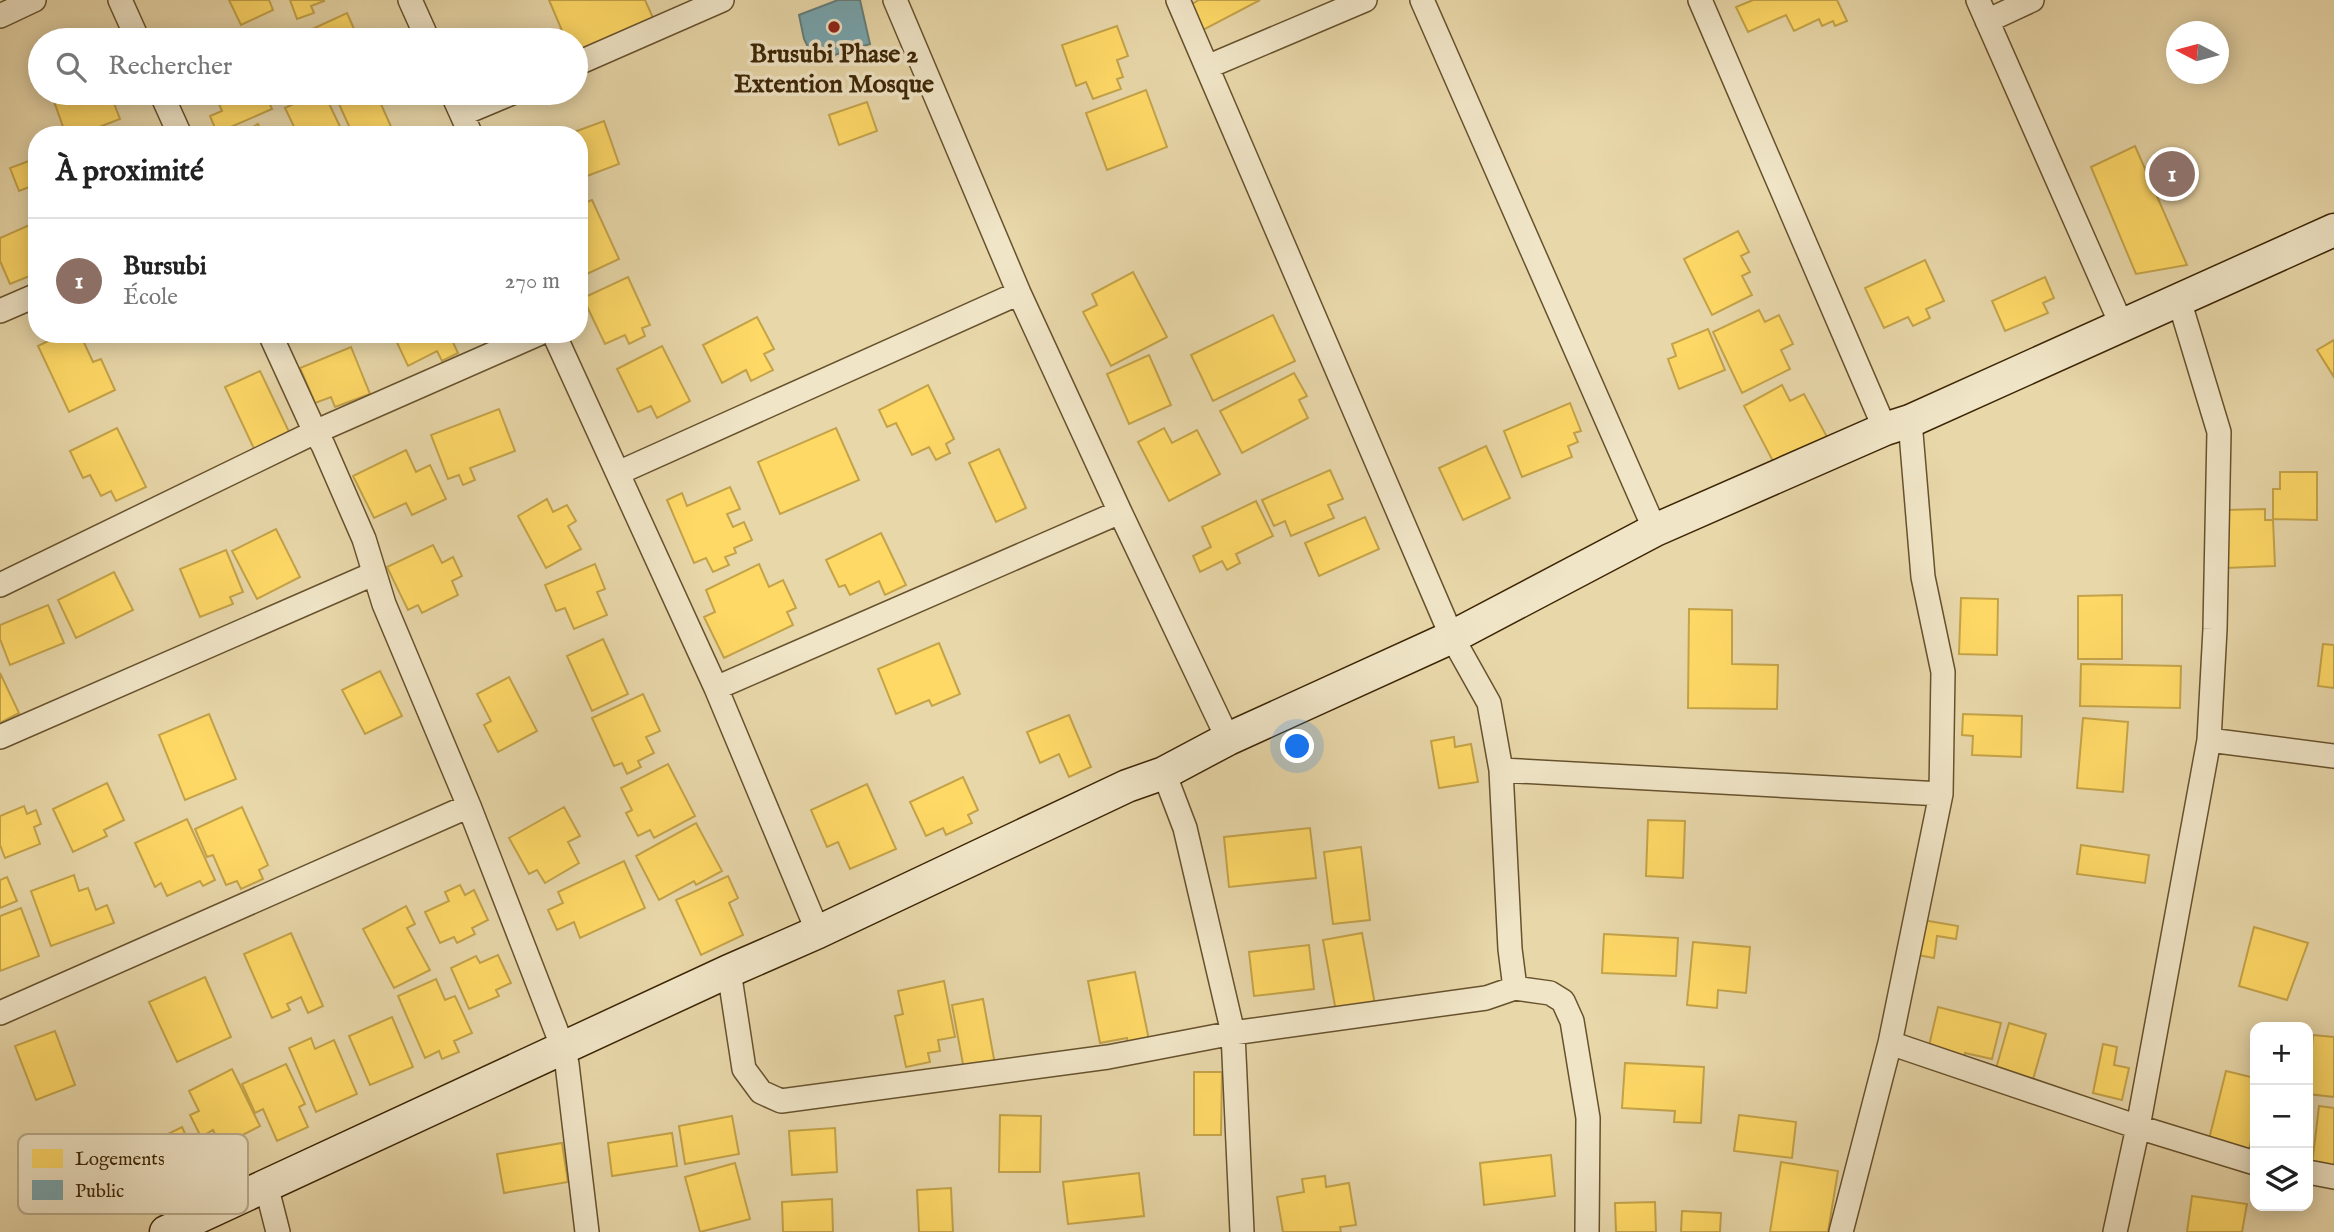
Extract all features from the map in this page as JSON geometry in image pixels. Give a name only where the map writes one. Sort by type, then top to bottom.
[{"type":"street","points":[[0,16],[34,0]]},
{"type":"street","points":[[120,0],[133,28]]},
{"type":"street","points":[[410,0],[423,28]]},
{"type":"street","points":[[588,58],[678,9],[722,0]]},
{"type":"street","points":[[895,0],[1019,293],[1228,738]]},
{"type":"street","points":[[1178,0],[1452,637],[1489,703],[1501,770],[1510,949],[1516,988]]},
{"type":"street","points":[[1207,67],[1365,0]]},
{"type":"street","points":[[1422,0],[1655,530]]},
{"type":"street","points":[[1700,0],[1897,425],[1923,577],[1943,672],[1941,794],[1890,1043],[1841,1232]]},
{"type":"street","points":[[1978,0],[2123,326]]},
{"type":"street","points":[[1987,21],[2032,0]]},
{"type":"street","points":[[166,105],[176,126]]},
{"type":"street","points":[[458,105],[467,125],[495,105]]},
{"type":"street","points":[[248,1193],[818,932],[1127,786],[1164,773],[1228,738],[1452,637],[1655,530],[2123,326],[2334,230]]},
{"type":"street","points":[[618,473],[1019,293]]},
{"type":"street","points":[[0,311],[28,299]]},
{"type":"street","points":[[2115,1232],[2138,1127],[2209,740],[2220,432],[2179,300]]},
{"type":"street","points":[[274,343],[364,539],[384,604],[469,806],[563,1048],[587,1232]]},
{"type":"street","points":[[0,585],[315,432],[518,343]]},
{"type":"street","points":[[558,343],[716,688],[818,932]]},
{"type":"street","points":[[716,688],[1120,512]]},
{"type":"street","points":[[0,737],[373,574]]},
{"type":"street","points":[[2209,740],[2334,756]]},
{"type":"street","points":[[1501,770],[1941,794]]},
{"type":"street","points":[[1164,773],[1185,828],[1233,1033],[1242,1232]]},
{"type":"street","points":[[0,1013],[469,806]]},
{"type":"street","points":[[729,971],[744,1069],[761,1092],[781,1101],[1108,1056],[1233,1033],[1486,998],[1516,988],[1550,993],[1563,1001],[1573,1021],[1588,1118],[1587,1232]]},
{"type":"street","points":[[1890,1043],[2138,1127],[2250,1161]]},
{"type":"street","points":[[2313,1173],[2334,1177]]},
{"type":"street","points":[[266,1185],[278,1232]]},
{"type":"street","points":[[166,1232],[204,1214]]},
{"type":"building: Logements","points":[[229,0],[269,0],[273,10],[241,25]]},
{"type":"building: Logements","points":[[290,0],[324,1],[311,6],[314,13],[297,19]]},
{"type":"building: Logements","points":[[549,0],[645,0],[654,20],[588,49],[588,28],[561,28]]},
{"type":"building: Logements","points":[[1199,0],[1260,0],[1203,30],[1190,5]]},
{"type":"building: Logements","points":[[1753,0],[1837,0],[1847,21],[1835,26],[1833,21],[1822,26],[1819,19],[1794,31],[1786,15],[1748,32],[1736,7]]},
{"type":"building: Logements","points":[[347,13],[354,28],[314,28]]},
{"type":"building: Logements","points":[[1117,26],[1128,56],[1117,60],[1123,77],[1117,79],[1121,89],[1093,99],[1086,82],[1076,86],[1062,45]]},
{"type":"building: Logements","points":[[1146,90],[1167,147],[1107,170],[1086,113]]},
{"type":"building: Logements","points":[[867,102],[877,131],[839,145],[829,115]]},
{"type":"building: Logements","points":[[55,105],[115,105],[120,119],[102,126],[63,126]]},
{"type":"building: Logements","points":[[219,105],[270,105],[272,109],[233,126],[214,126],[210,116],[222,111]]},
{"type":"building: Logements","points":[[291,105],[330,105],[340,126],[294,126],[285,108]]},
{"type":"building: Logements","points":[[339,105],[381,105],[391,126],[349,126]]},
{"type":"building: Logements","points":[[604,121],[619,164],[588,176],[588,127]]},
{"type":"building: Logements","points":[[2135,146],[2187,265],[2136,274],[2091,167]]},
{"type":"building: Logements","points":[[28,161],[28,188],[19,191],[10,168]]},
{"type":"building: Logements","points":[[592,200],[619,259],[588,274],[588,202]]},
{"type":"building: Logements","points":[[28,226],[28,277],[10,284],[0,261],[0,238]]},
{"type":"building: Logements","points":[[1738,231],[1749,252],[1741,256],[1750,272],[1742,276],[1752,295],[1712,315],[1684,259]]},
{"type":"building: Logements","points":[[1925,260],[1944,301],[1926,309],[1930,318],[1913,326],[1908,317],[1884,328],[1865,288]]},
{"type":"building: Logements","points":[[1133,272],[1167,337],[1111,366],[1083,312],[1097,305],[1092,294]]},
{"type":"building: Logements","points":[[628,277],[650,325],[642,328],[645,336],[629,344],[625,335],[605,344],[588,308],[588,296]]},
{"type":"building: Logements","points":[[2045,277],[2054,298],[2043,303],[2048,313],[2005,331],[1992,301]]},
{"type":"building: Logements","points":[[1759,310],[1765,322],[1779,315],[1793,344],[1781,350],[1790,369],[1742,393],[1713,332]]},
{"type":"building: Logements","points":[[1273,315],[1295,361],[1213,401],[1191,355]]},
{"type":"building: Logements","points":[[757,317],[774,349],[764,354],[773,370],[751,381],[746,370],[722,383],[703,345]]},
{"type":"building: Logements","points":[[1708,329],[1725,370],[1679,389],[1668,359],[1676,356],[1672,344]]},
{"type":"building: Logements","points":[[2334,340],[2334,377],[2317,350]]},
{"type":"building: Logements","points":[[44,343],[84,343],[93,362],[101,359],[115,390],[69,412],[38,346]]},
{"type":"building: Logements","points":[[397,343],[453,343],[458,353],[442,361],[437,351],[408,366]]},
{"type":"building: Logements","points":[[662,346],[690,401],[657,418],[651,406],[638,412],[617,369]]},
{"type":"building: Logements","points":[[351,347],[370,394],[335,407],[331,397],[315,403],[300,368]]},
{"type":"building: Logements","points":[[1149,355],[1171,405],[1129,424],[1107,374]]},
{"type":"building: Logements","points":[[260,371],[292,438],[257,455],[225,387]]},
{"type":"building: Logements","points":[[1294,373],[1307,396],[1299,400],[1308,418],[1242,453],[1220,411]]},
{"type":"building: Logements","points":[[928,385],[954,439],[946,444],[950,453],[936,460],[929,447],[912,455],[896,423],[887,427],[879,410]]},
{"type":"building: Logements","points":[[1782,385],[1790,401],[1804,394],[1827,437],[1775,465],[1744,406]]},
{"type":"building: Logements","points":[[1570,403],[1581,431],[1574,433],[1578,442],[1568,446],[1572,457],[1522,477],[1504,431]]},
{"type":"building: Logements","points":[[499,409],[515,451],[470,468],[475,480],[463,485],[459,475],[448,479],[431,435]]},
{"type":"building: Logements","points":[[117,428],[146,487],[116,501],[111,491],[101,496],[90,475],[83,478],[70,451]]},
{"type":"building: Logements","points":[[836,428],[859,480],[780,514],[758,462]]},
{"type":"building: Logements","points":[[1164,428],[1172,443],[1197,430],[1220,474],[1169,501],[1138,442]]},
{"type":"building: Logements","points":[[1486,446],[1510,498],[1463,520],[1439,468]]},
{"type":"building: Logements","points":[[999,449],[1026,508],[996,522],[969,463]]},
{"type":"building: Logements","points":[[406,450],[416,472],[430,465],[446,499],[412,515],[406,503],[374,518],[353,476]]},
{"type":"building: Logements","points":[[1330,470],[1343,499],[1328,505],[1334,518],[1291,536],[1285,521],[1274,526],[1262,500]]},
{"type":"building: Logements","points":[[2280,472],[2317,472],[2317,520],[2273,519],[2273,489],[2280,489]]},
{"type":"building: Logements","points":[[730,487],[740,509],[727,514],[733,527],[744,522],[752,540],[734,548],[736,553],[725,557],[729,565],[713,572],[706,558],[694,563],[667,500],[682,493],[687,506]]},
{"type":"building: Logements","points":[[547,499],[553,512],[567,505],[576,521],[568,526],[581,549],[546,568],[518,516]]},
{"type":"building: Logements","points":[[1256,501],[1273,536],[1236,554],[1240,563],[1227,570],[1222,561],[1200,572],[1193,556],[1211,547],[1202,527]]},
{"type":"building: Logements","points":[[2265,509],[2265,520],[2273,520],[2275,566],[2225,568],[2224,510]]},
{"type":"building: Logements","points":[[1365,517],[1379,549],[1319,576],[1305,543]]},
{"type":"building: Logements","points":[[276,529],[300,577],[257,599],[232,551]]},
{"type":"building: Logements","points":[[881,533],[906,585],[885,595],[879,581],[850,595],[845,585],[839,587],[826,560]]},
{"type":"building: Logements","points":[[433,545],[442,563],[453,557],[462,576],[452,581],[458,595],[422,613],[418,605],[408,610],[387,567]]},
{"type":"building: Logements","points":[[226,550],[243,592],[230,597],[233,604],[200,617],[180,569]]},
{"type":"building: Logements","points":[[595,564],[605,589],[597,592],[607,615],[574,629],[565,608],[556,611],[545,585]]},
{"type":"building: Logements","points":[[759,564],[769,587],[783,580],[796,608],[787,612],[793,625],[724,658],[704,617],[715,612],[706,590]]},
{"type":"building: Logements","points":[[114,572],[133,610],[76,638],[58,600]]},
{"type":"building: Logements","points":[[2122,595],[2122,659],[2078,659],[2078,596]]},
{"type":"building: Logements","points":[[1961,598],[1998,599],[1997,655],[1959,654]]},
{"type":"building: Logements","points":[[48,605],[64,643],[10,665],[0,639],[0,625]]},
{"type":"building: Logements","points":[[1689,609],[1732,610],[1732,664],[1778,665],[1777,709],[1688,708]]},
{"type":"building: Logements","points":[[603,639],[628,694],[592,711],[567,656]]},
{"type":"building: Logements","points":[[939,643],[960,694],[932,706],[929,700],[896,714],[878,669]]},
{"type":"building: Logements","points":[[2323,644],[2334,645],[2334,688],[2318,686]]},
{"type":"building: Logements","points":[[2081,664],[2181,666],[2180,708],[2080,706]]},
{"type":"building: Logements","points":[[380,671],[402,716],[365,734],[342,690]]},
{"type":"building: Logements","points":[[0,673],[19,713],[0,723]]},
{"type":"building: Logements","points":[[509,677],[537,731],[498,752],[484,725],[491,721],[477,694]]},
{"type":"building: Logements","points":[[643,694],[660,731],[646,737],[654,753],[638,761],[641,767],[627,774],[622,763],[614,766],[592,718]]},
{"type":"building: Logements","points":[[209,714],[236,779],[185,800],[159,735]]},
{"type":"building: Logements","points":[[1963,714],[2022,716],[2021,757],[1972,755],[1973,736],[1962,735]]},
{"type":"building: Logements","points":[[1069,715],[1091,767],[1069,777],[1059,754],[1040,763],[1027,732]]},
{"type":"building: Logements","points":[[2083,718],[2128,722],[2123,792],[2077,788]]},
{"type":"building: Logements","points":[[1454,737],[1455,747],[1471,744],[1478,782],[1439,788],[1431,741]]},
{"type":"building: Logements","points":[[668,764],[695,816],[654,838],[650,830],[638,836],[626,813],[632,810],[621,788]]},
{"type":"building: Logements","points":[[963,777],[978,810],[968,815],[972,823],[946,835],[943,828],[926,836],[910,802]]},
{"type":"building: Logements","points":[[107,783],[124,820],[104,830],[107,836],[73,852],[53,809]]},
{"type":"building: Logements","points":[[867,784],[896,849],[850,869],[838,842],[827,847],[811,810]]},
{"type":"building: Logements","points":[[24,806],[27,814],[36,810],[41,824],[34,827],[40,844],[5,858],[0,845],[0,816]]},
{"type":"building: Logements","points":[[242,807],[268,865],[259,870],[263,879],[241,889],[237,881],[226,885],[213,855],[207,857],[195,829]]},
{"type":"building: Logements","points":[[564,807],[580,836],[568,842],[579,863],[545,883],[537,870],[529,874],[509,838]]},
{"type":"building: Logements","points":[[187,819],[215,880],[203,886],[200,881],[167,896],[161,883],[155,887],[135,843]]},
{"type":"building: Logements","points":[[1648,820],[1685,821],[1683,878],[1646,876]]},
{"type":"building: Logements","points":[[696,823],[722,871],[696,885],[694,881],[659,900],[636,856]]},
{"type":"building: Logements","points":[[1310,828],[1316,878],[1229,887],[1224,837]]},
{"type":"building: Logements","points":[[2081,845],[2149,855],[2145,883],[2077,874]]},
{"type":"building: Logements","points":[[1361,847],[1370,920],[1333,924],[1324,852]]},
{"type":"building: Logements","points":[[624,861],[645,908],[580,938],[574,922],[557,930],[548,910],[563,903],[558,892]]},
{"type":"building: Logements","points":[[74,875],[79,891],[88,888],[96,910],[107,905],[114,923],[51,946],[31,891]]},
{"type":"building: Logements","points":[[728,876],[738,898],[729,903],[743,935],[701,955],[676,900]]},
{"type":"building: Logements","points":[[7,877],[17,901],[0,908],[0,880]]},
{"type":"building: Logements","points":[[460,885],[465,895],[474,890],[488,920],[472,928],[475,934],[457,943],[454,937],[440,943],[425,912],[449,901],[445,892]]},
{"type":"building: Logements","points":[[406,906],[415,924],[407,928],[430,970],[394,988],[363,929]]},
{"type":"building: Logements","points":[[21,908],[39,956],[0,971],[0,916]]},
{"type":"building: Logements","points":[[1917,919],[1958,926],[1956,939],[1937,936],[1934,958],[1912,954]]},
{"type":"building: Logements","points":[[2254,927],[2308,943],[2287,1000],[2239,986]]},
{"type":"building: Logements","points":[[291,933],[323,1006],[308,1013],[301,997],[287,1004],[290,1010],[272,1018],[244,954]]},
{"type":"building: Logements","points":[[1362,933],[1376,1010],[1337,1017],[1323,940]]},
{"type":"building: Logements","points":[[1604,934],[1678,938],[1676,976],[1602,973]]},
{"type":"building: Logements","points":[[1693,942],[1750,947],[1746,993],[1718,990],[1717,1008],[1687,1005]]},
{"type":"building: Logements","points":[[1309,945],[1314,989],[1254,996],[1249,952]]},
{"type":"building: Logements","points":[[498,955],[511,983],[496,990],[499,996],[469,1009],[451,968],[476,956],[480,963]]},
{"type":"building: Logements","points":[[1135,972],[1149,1040],[1128,1044],[1127,1038],[1100,1043],[1088,981]]},
{"type":"building: Logements","points":[[205,977],[231,1037],[177,1062],[149,1002]]},
{"type":"building: Logements","points":[[436,979],[445,1000],[455,996],[472,1033],[454,1041],[459,1052],[442,1059],[439,1051],[425,1058],[398,996]]},
{"type":"building: Logements","points":[[944,981],[955,1037],[938,1040],[940,1051],[928,1053],[930,1062],[906,1067],[895,1016],[903,1014],[898,991]]},
{"type":"building: Logements","points":[[983,999],[996,1070],[965,1075],[952,1005]]},
{"type":"building: Logements","points":[[1938,1007],[2001,1023],[1992,1059],[1965,1053],[1964,1059],[1928,1050]]},
{"type":"building: Logements","points":[[392,1017],[413,1067],[370,1085],[349,1036]]},
{"type":"building: Logements","points":[[2009,1023],[2046,1034],[2032,1083],[1995,1072]]},
{"type":"building: Logements","points":[[55,1031],[75,1085],[36,1100],[15,1046]]},
{"type":"building: Logements","points":[[2313,1035],[2334,1037],[2334,1097],[2313,1095]]},
{"type":"building: Logements","points":[[311,1038],[315,1049],[334,1040],[357,1094],[316,1112],[289,1048]]},
{"type":"building: Logements","points":[[2103,1044],[2117,1047],[2114,1065],[2129,1068],[2122,1100],[2093,1093]]},
{"type":"building: Logements","points":[[1625,1063],[1704,1067],[1701,1123],[1674,1122],[1675,1111],[1622,1108]]},
{"type":"building: Logements","points":[[286,1064],[305,1104],[299,1107],[308,1127],[277,1141],[263,1109],[255,1113],[242,1084]]},
{"type":"building: Logements","points":[[232,1069],[260,1126],[244,1134],[215,1134],[213,1130],[200,1134],[190,1115],[199,1111],[189,1091]]},
{"type":"building: Logements","points":[[2226,1071],[2250,1077],[2249,1149],[2209,1139]]},
{"type":"building: Logements","points":[[1194,1072],[1222,1072],[1221,1135],[1194,1135]]},
{"type":"building: Logements","points":[[2319,1106],[2334,1108],[2334,1168],[2313,1165]]},
{"type":"building: Logements","points":[[1000,1115],[1041,1116],[1040,1172],[999,1172]]},
{"type":"building: Logements","points":[[1739,1115],[1796,1122],[1792,1158],[1734,1151]]},
{"type":"building: Logements","points":[[732,1116],[739,1154],[685,1164],[679,1126]]},
{"type":"building: Logements","points":[[182,1127],[185,1134],[168,1134]]},
{"type":"building: Logements","points":[[835,1128],[837,1172],[792,1175],[789,1131]]},
{"type":"building: Logements","points":[[672,1133],[677,1166],[612,1176],[608,1143]]},
{"type":"building: Logements","points":[[562,1143],[568,1182],[504,1193],[497,1154]]},
{"type":"building: Logements","points":[[1551,1155],[1555,1196],[1484,1205],[1480,1163]]},
{"type":"building: Logements","points":[[1781,1162],[1838,1171],[1828,1232],[1770,1232]]},
{"type":"building: Logements","points":[[735,1163],[750,1219],[700,1232],[685,1177]]},
{"type":"building: Logements","points":[[1139,1173],[1144,1216],[1068,1224],[1063,1182]]},
{"type":"building: Logements","points":[[1325,1176],[1326,1187],[1349,1183],[1356,1225],[1340,1227],[1341,1232],[1283,1232],[1277,1197],[1304,1192],[1302,1179]]},
{"type":"building: Logements","points":[[951,1188],[953,1232],[919,1232],[917,1190]]},
{"type":"building: Logements","points":[[2192,1196],[2247,1204],[2242,1232],[2187,1232]]},
{"type":"building: Logements","points":[[832,1199],[833,1232],[783,1232],[782,1202]]},
{"type":"building: Logements","points":[[1655,1202],[1656,1232],[1616,1232],[1615,1203]]},
{"type":"building: Logements","points":[[1682,1211],[1721,1213],[1720,1232],[1681,1232]]},
{"type":"building: Public","name":"Brusubi Phase 2 Extention Mosque","points":[[838,0],[860,0],[870,44],[815,61],[804,39],[799,15]]},
{"type":"place","name":"Brusubi Phase 2 Extention Mosque","points":[[834,27]]},
{"type":"place","name":"Bursubi","points":[[2172,174]]}]
